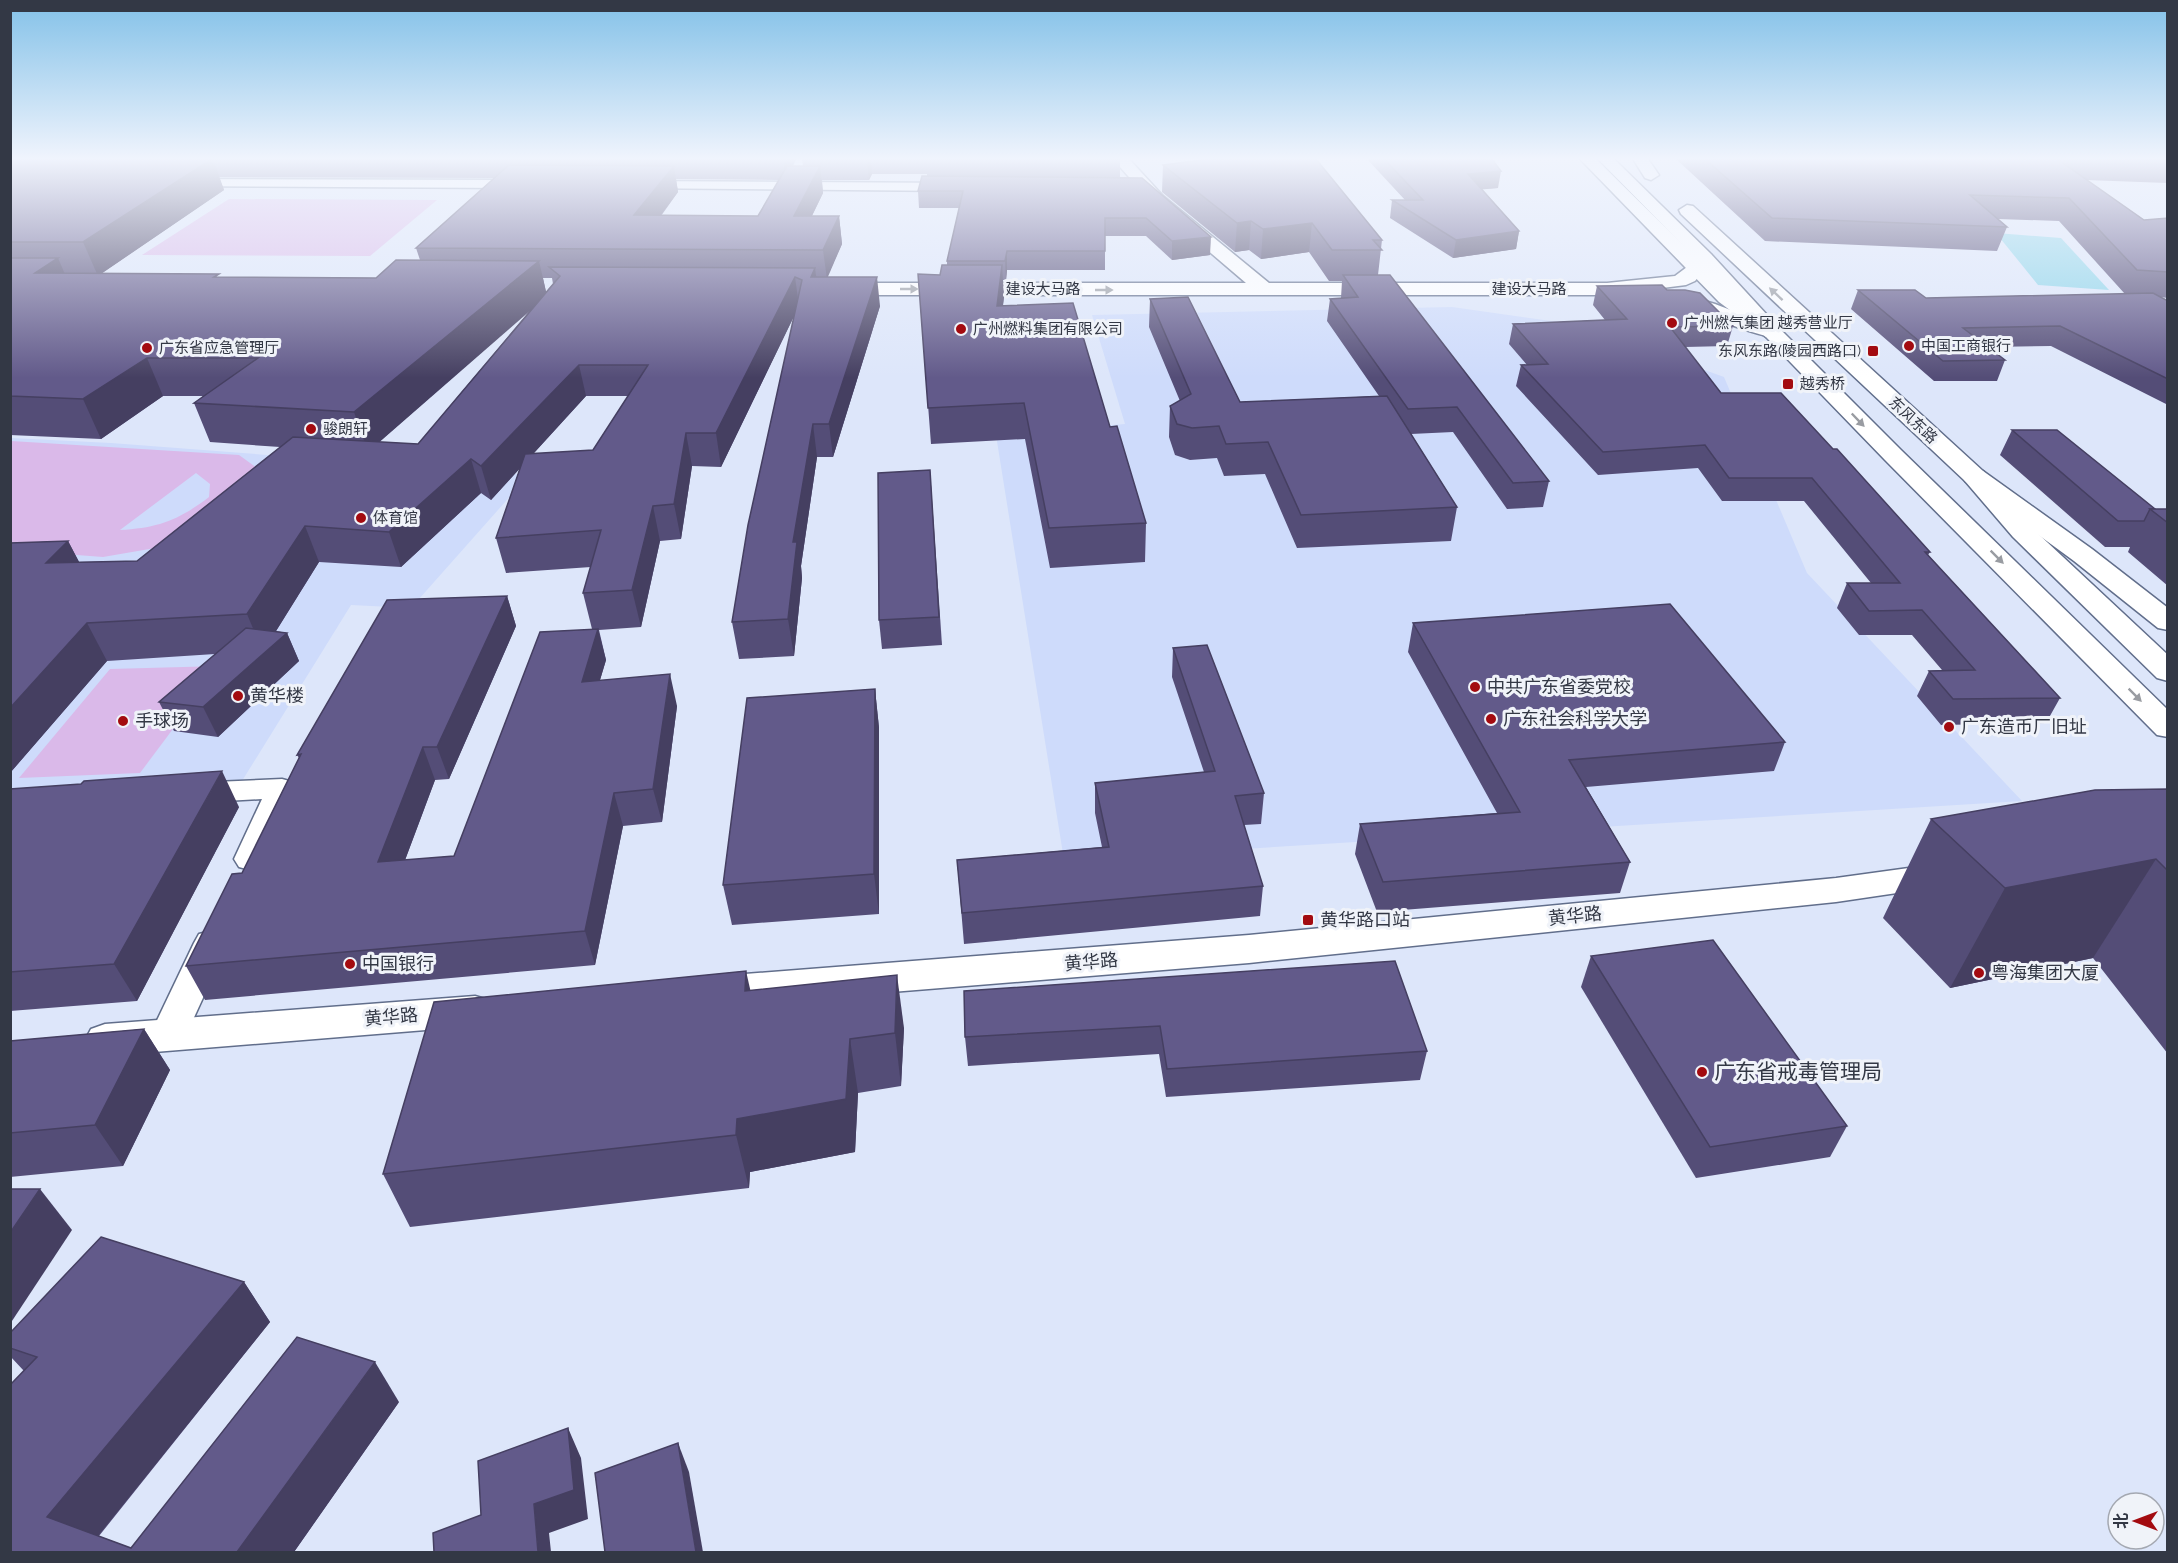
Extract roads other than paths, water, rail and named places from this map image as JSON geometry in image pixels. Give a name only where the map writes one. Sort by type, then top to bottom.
[{"type":"main road","points":[[1193,232],[1264,289]]},
{"type":"main road","points":[[1661,232],[1740,310],[1773,333]]},
{"type":"main road","points":[[1679,232],[1773,333],[2168,728]]},
{"type":"main road","name":"东风东路","points":[[1713,232],[1974,476],[2022,532],[2168,672]]},
{"type":"main road","points":[[1607,289],[1679,281],[1688,277],[1697,268]]},
{"type":"main road","name":"建设大马路","points":[[813,289],[1607,289]]},
{"type":"main road","points":[[1607,289],[1682,300],[1773,333]]},
{"type":"main road","points":[[1974,476],[2083,555],[2168,622]]},
{"type":"main road","points":[[1974,476],[2168,645]]},
{"type":"main road","name":"黄华路","points":[[667,995],[1261,948],[1836,890],[1978,870]]},
{"type":"main road","name":"黄华路","points":[[67,1043],[513,1008]]},
{"type":"street","points":[[164,794],[282,789],[238,885]]},
{"type":"street","points":[[168,1035],[223,918]]},
{"type":"place","name":"广州燃气集团 越秀营业厅","points":[[1672,323]]},
{"type":"place","name":"广州燃料集团有限公司","points":[[961,329]]},
{"type":"place","name":"中国工商银行","points":[[1909,346]]},
{"type":"place","name":"广东省应急管理厅","points":[[147,348]]},
{"type":"place","name":"东风东路(陵园西路口)","points":[[1873,351]]},
{"type":"place","name":"越秀桥","points":[[1788,384]]},
{"type":"place","name":"骏朗轩","points":[[311,429]]},
{"type":"place","name":"体育馆","points":[[361,518]]},
{"type":"place","name":"中共广东省委党校","points":[[1475,687]]},
{"type":"place","name":"黄华楼","points":[[238,696]]},
{"type":"place","name":"广东社会科学大学","points":[[1491,719]]},
{"type":"place","name":"手球场","points":[[123,721]]},
{"type":"place","name":"广东造币厂旧址","points":[[1949,727]]},
{"type":"place","name":"黄华路口站","points":[[1308,920]]},
{"type":"place","name":"中国银行","points":[[350,964]]},
{"type":"place","name":"粤海集团大厦","points":[[1979,973]]},
{"type":"place","name":"广东省戒毒管理局","points":[[1702,1072]]}]
